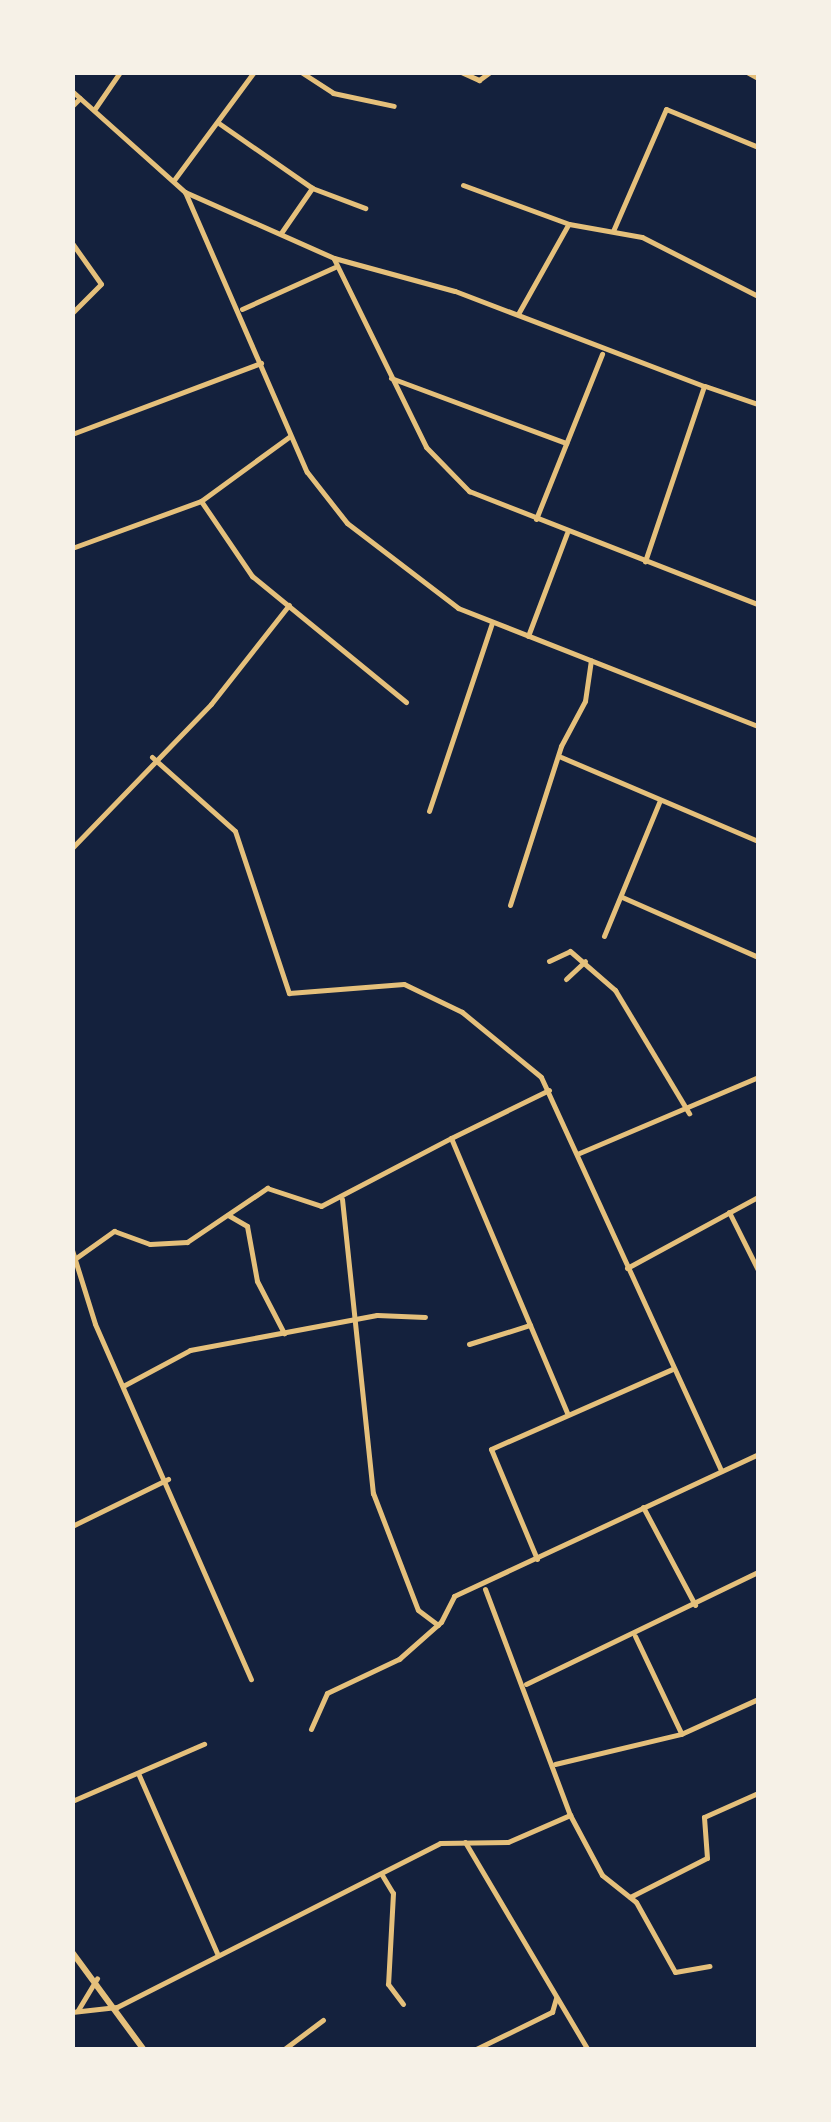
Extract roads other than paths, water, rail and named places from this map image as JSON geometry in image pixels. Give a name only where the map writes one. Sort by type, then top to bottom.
[{"type":"street","points":[[94,110],[120,72]]},
{"type":"street","points":[[174,180],[220,124],[254,72]]},
{"type":"street","points":[[301,72],[333,93],[394,106]]},
{"type":"street","points":[[461,72],[479,80],[490,72]]},
{"type":"street","points":[[747,72],[758,78]]},
{"type":"street","points":[[72,91],[185,192],[242,309],[290,436],[347,523],[428,588],[492,624],[758,726]]},
{"type":"street","points":[[72,106],[80,98]]},
{"type":"street","points":[[614,230],[666,109],[758,147]]},
{"type":"street","points":[[220,124],[312,188],[366,208]]},
{"type":"street","points":[[463,185],[568,224],[614,230],[758,296]]},
{"type":"street","points":[[280,233],[312,188]]},
{"type":"street","points":[[185,192],[334,258],[518,314],[601,351],[758,404]]},
{"type":"street","points":[[518,314],[568,224]]},
{"type":"street","points":[[72,243],[101,284],[72,313]]},
{"type":"street","points":[[334,258],[388,376],[454,479],[567,533],[758,604]]},
{"type":"street","points":[[242,309],[336,266]]},
{"type":"street","points":[[536,520],[601,351]]},
{"type":"street","points":[[72,434],[261,363]]},
{"type":"street","points":[[388,376],[566,443]]},
{"type":"street","points":[[645,561],[704,386]]},
{"type":"street","points":[[72,548],[201,501],[290,436]]},
{"type":"street","points":[[201,501],[252,576],[406,702]]},
{"type":"street","points":[[528,636],[567,533]]},
{"type":"street","points":[[72,848],[152,758],[211,704],[290,605]]},
{"type":"street","points":[[430,811],[492,624]]},
{"type":"street","points":[[510,905],[591,660]]},
{"type":"street","points":[[561,757],[758,841]]},
{"type":"street","points":[[152,758],[235,831],[289,994],[388,980],[427,993],[549,1090],[626,1268],[722,1471]]},
{"type":"street","points":[[604,936],[660,800]]},
{"type":"street","points":[[622,897],[758,957]]},
{"type":"street","points":[[548,961],[564,950],[585,961],[624,1002],[689,1113]]},
{"type":"street","points":[[566,979],[585,961]]},
{"type":"street","points":[[577,1154],[689,1113],[758,1078]]},
{"type":"street","points":[[76,1258],[114,1231],[177,1244],[267,1188],[307,1208],[342,1199],[451,1138],[549,1090]]},
{"type":"street","points":[[451,1138],[567,1413]]},
{"type":"street","points":[[626,1268],[758,1196]]},
{"type":"street","points":[[342,1199],[351,1321],[373,1493],[418,1610],[438,1625]]},
{"type":"street","points":[[729,1212],[758,1270]]},
{"type":"street","points":[[228,1215],[246,1226],[257,1282],[284,1333]]},
{"type":"street","points":[[72,1250],[123,1386],[168,1479],[251,1679]]},
{"type":"street","points":[[123,1386],[190,1350],[351,1321],[426,1317]]},
{"type":"street","points":[[469,1344],[530,1325]]},
{"type":"street","points":[[537,1560],[491,1449],[672,1369]]},
{"type":"street","points":[[312,1729],[327,1692],[394,1662],[438,1625],[450,1599],[485,1589],[643,1507],[758,1454]]},
{"type":"street","points":[[72,1526],[168,1479]]},
{"type":"street","points":[[643,1507],[695,1605]]},
{"type":"street","points":[[526,1684],[635,1636],[758,1572]]},
{"type":"street","points":[[485,1589],[526,1684],[570,1815],[608,1885],[628,1898],[674,1972],[709,1966]]},
{"type":"street","points":[[635,1636],[681,1734]]},
{"type":"street","points":[[555,1764],[681,1734],[758,1700]]},
{"type":"street","points":[[72,1801],[204,1744]]},
{"type":"street","points":[[138,1773],[217,1952]]},
{"type":"street","points":[[628,1898],[707,1858],[704,1816],[758,1793]]},
{"type":"street","points":[[76,2011],[117,2007],[217,1952],[382,1875],[440,1842],[508,1842],[570,1815]]},
{"type":"street","points":[[465,1842],[588,2050]]},
{"type":"street","points":[[382,1875],[392,1893],[388,1984],[404,2004]]},
{"type":"street","points":[[72,1952],[97,1978],[144,2050]]},
{"type":"street","points":[[76,2011],[97,1978]]},
{"type":"street","points":[[474,2050],[555,2011],[555,1996]]},
{"type":"street","points":[[283,2050],[323,2020]]}]
